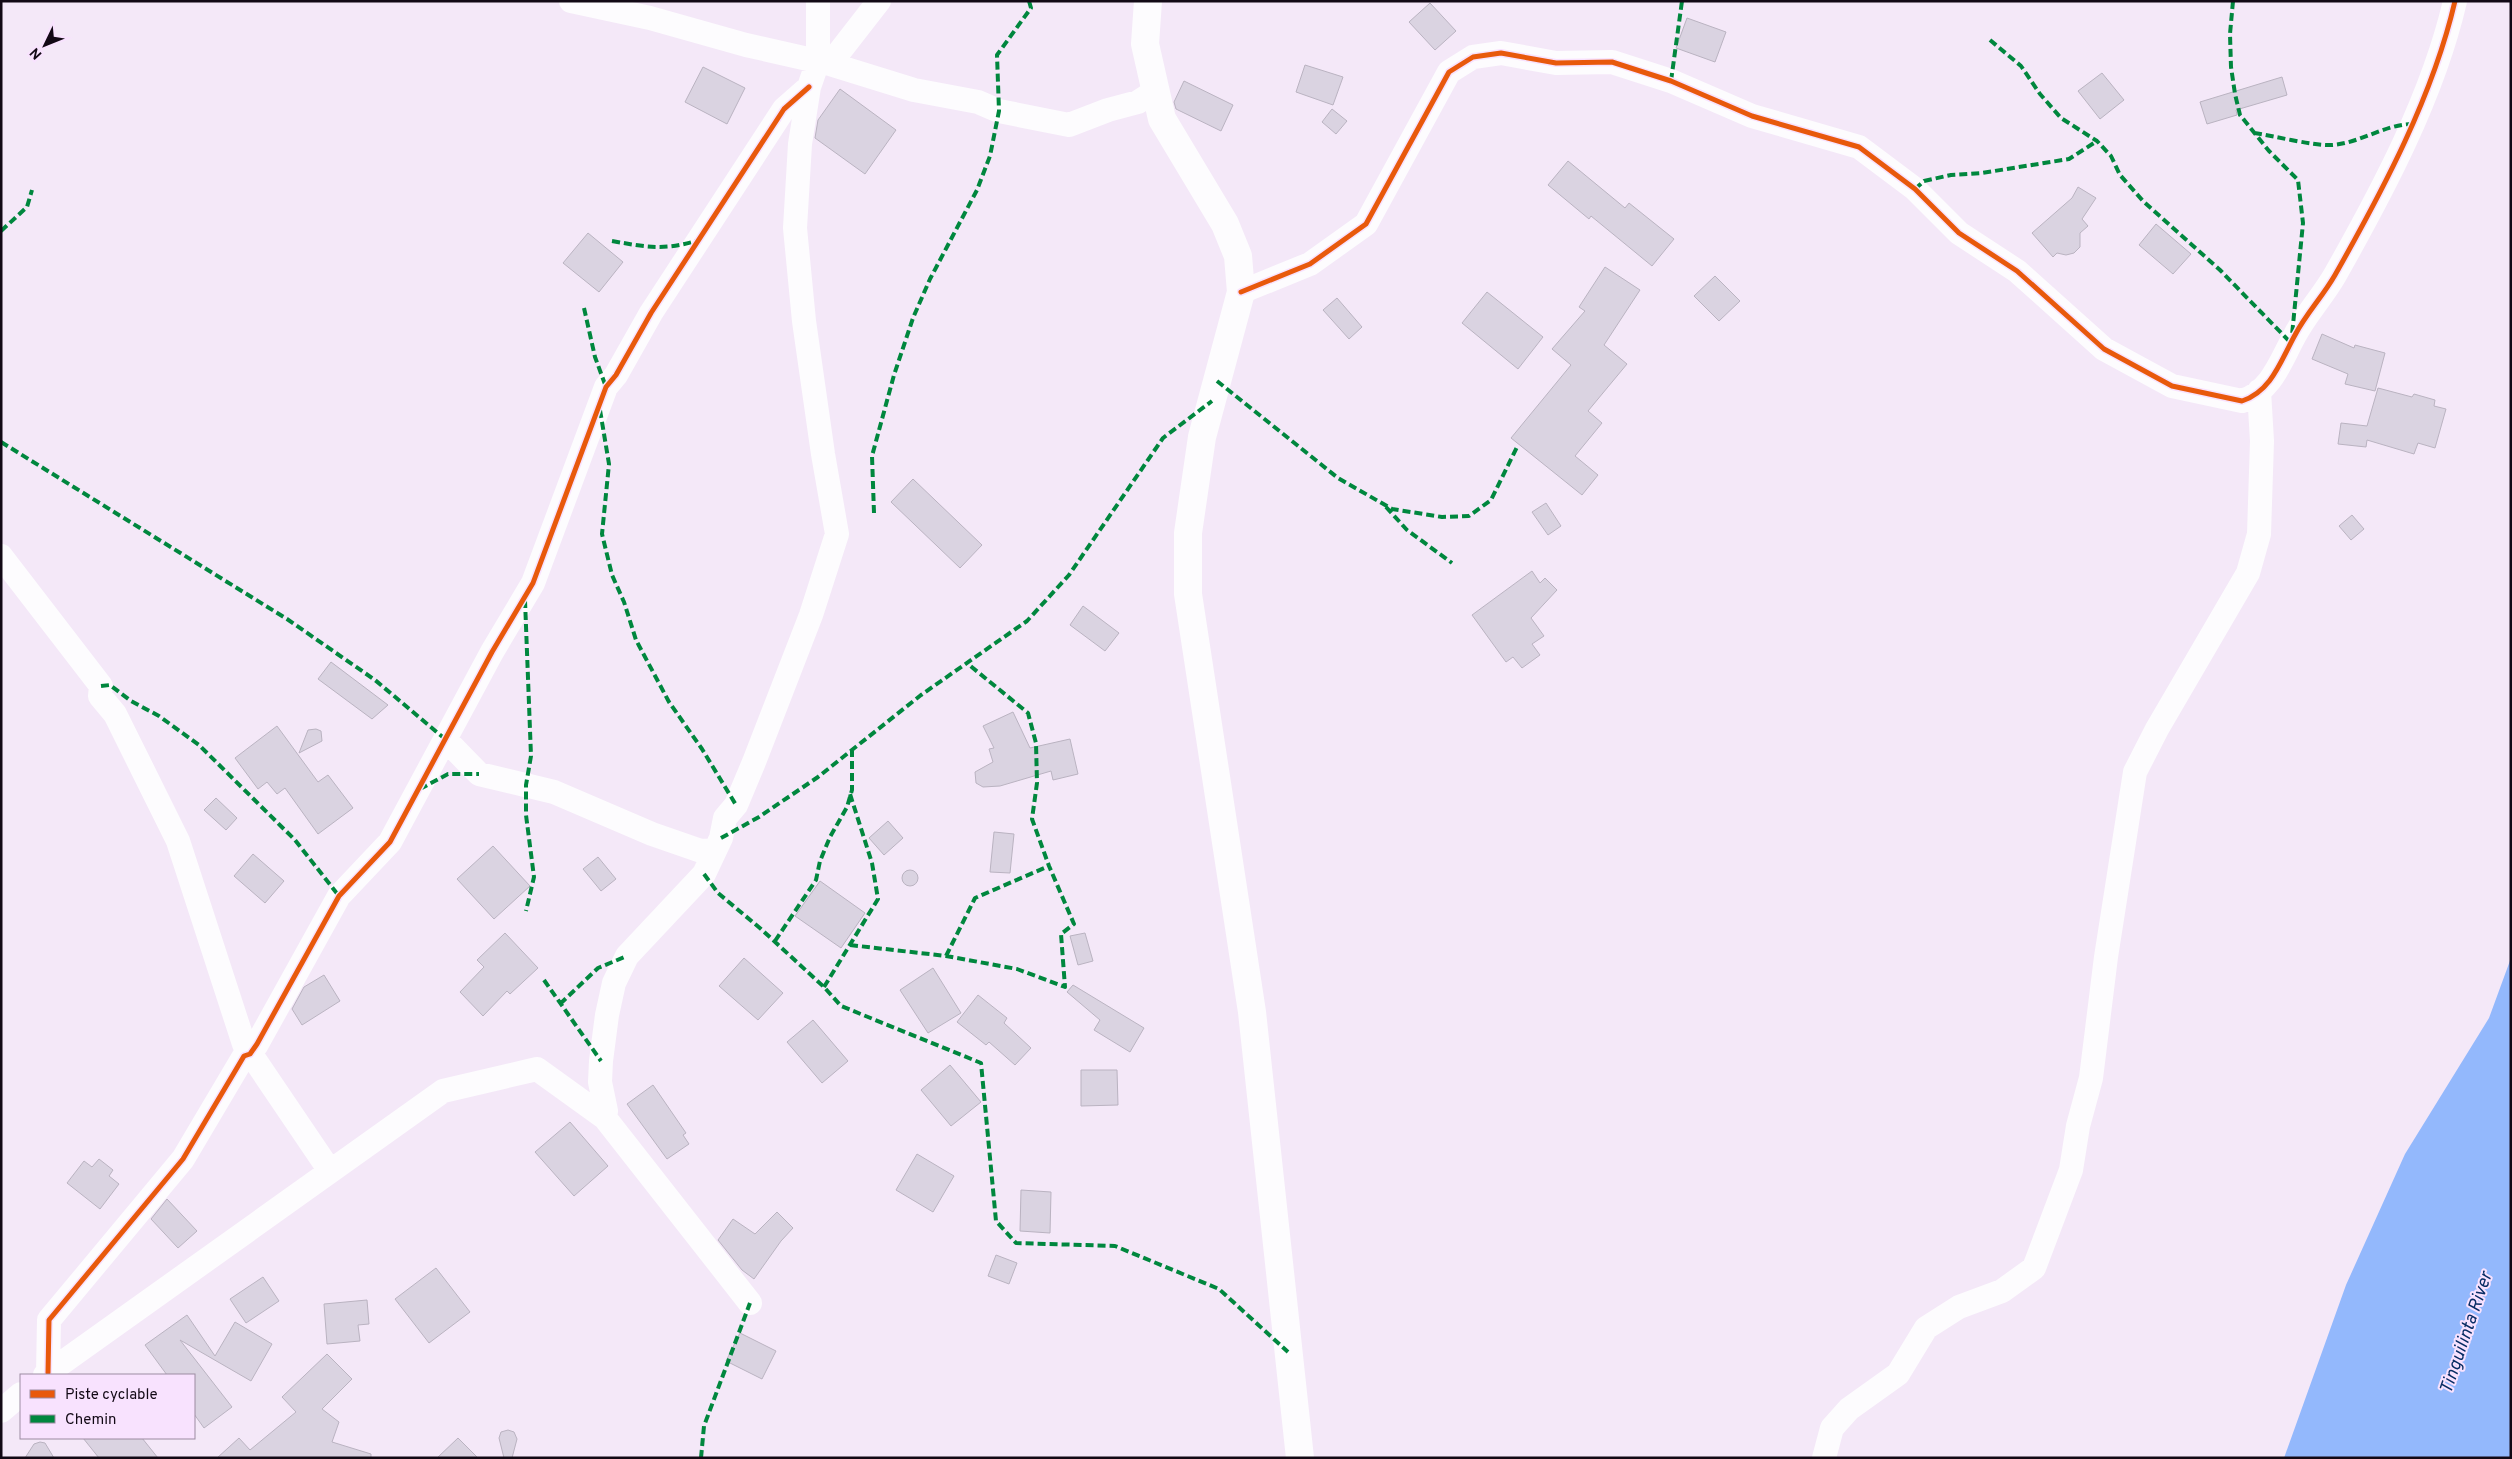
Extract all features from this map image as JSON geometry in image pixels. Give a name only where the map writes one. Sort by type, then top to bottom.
[{"type":"street","points":[[572,1],[650,18],[746,45],[824,62],[914,90],[978,102],[999,111],[1069,125],[1108,110],[1138,102],[1155,91]]},
{"type":"street","points":[[818,1],[824,62]]},
{"type":"street","points":[[47,1374],[48,1320],[184,1159],[244,1056],[250,1054],[339,896],[390,842],[492,652],[533,583],[606,387],[616,375],[656,305],[784,109],[809,87],[824,62],[879,1]]},
{"type":"street","points":[[1148,1],[1145,44],[1162,119],[1225,224],[1238,256],[1241,292],[1202,436],[1188,534],[1188,594],[1252,1012],[1300,1458]]},
{"type":"street","points":[[1241,292],[1310,264],[1366,224],[1449,72],[1473,57],[1501,53],[1556,63],[1612,62],[1670,81],[1752,116],[1859,147],[1915,189],[1959,233],[2017,271],[2104,349],[2172,386],[2242,401],[2252,398],[2270,380],[2283,361],[2295,335],[2335,276],[2397,158],[2445,44],[2455,1]]},
{"type":"street","points":[[605,1118],[606,1111],[600,1082],[601,1061],[607,1015],[614,983],[627,956],[704,874],[721,838],[725,818],[736,806],[754,762],[811,614],[837,534],[823,454],[806,330],[796,228],[800,144],[809,87]]},
{"type":"street","points":[[1824,1458],[1832,1428],[1849,1409],[1898,1374],[1926,1328],[1959,1307],[2002,1291],[2034,1268],[2071,1170],[2078,1126],[2091,1078],[2106,957],[2135,772],[2157,729],[2248,573],[2259,534],[2262,441],[2259,391]]},
{"type":"street","points":[[1,556],[101,686],[100,696],[115,714],[178,841],[244,1044],[250,1054],[258,1061],[330,1171]]},
{"type":"street","points":[[445,739],[479,774],[554,792],[652,834],[701,851],[715,850]]},
{"type":"street","points":[[47,1374],[443,1091],[537,1069],[605,1118],[750,1303]]},
{"type":"street","points":[[1,1411],[20,1395]]},
{"type":"water","name":"Tinguilinta River","points":[[2511,958],[2511,1458],[2284,1458],[2346,1285],[2405,1154],[2489,1018]]},
{"type":"building","points":[[1430,3],[1456,31],[1435,50],[1409,22]]},
{"type":"building","points":[[1687,18],[1726,32],[1715,62],[1676,48]]},
{"type":"building","points":[[1305,65],[1343,77],[1333,105],[1296,92]]},
{"type":"building","points":[[703,67],[745,88],[727,124],[685,102]]},
{"type":"building","points":[[2102,73],[2124,100],[2100,119],[2078,91]]},
{"type":"building","points":[[2282,77],[2287,95],[2236,110],[2237,115],[2207,124],[2200,102]]},
{"type":"building","points":[[1184,81],[1233,105],[1221,131],[1176,109],[1174,102]]},
{"type":"building","points":[[840,89],[896,130],[865,174],[815,138],[818,120]]},
{"type":"building","points":[[1332,109],[1347,121],[1336,134],[1322,122]]},
{"type":"building","points":[[1568,161],[1625,208],[1629,203],[1674,239],[1652,266],[1591,216],[1589,219],[1548,185]]},
{"type":"building","points":[[2078,187],[2096,198],[2082,219],[2088,226],[2080,233],[2080,247],[2074,253],[2066,255],[2057,253],[2053,257],[2032,233],[2072,198]]},
{"type":"building","points":[[2156,224],[2191,254],[2173,274],[2139,245]]},
{"type":"building","points":[[588,233],[623,262],[599,292],[563,263]]},
{"type":"building","points":[[1605,267],[1640,290],[1604,345],[1627,364],[1588,411],[1602,423],[1575,456],[1598,475],[1582,495],[1511,438],[1571,365],[1552,349],[1585,311],[1579,307]]},
{"type":"building","points":[[1715,276],[1740,301],[1719,321],[1694,296]]},
{"type":"building","points":[[1487,292],[1543,337],[1518,369],[1462,323]]},
{"type":"building","points":[[1337,298],[1362,327],[1349,339],[1323,310]]},
{"type":"building","points":[[2322,334],[2354,348],[2355,345],[2385,353],[2375,391],[2345,384],[2348,374],[2312,359]]},
{"type":"building","points":[[2378,388],[2412,397],[2414,394],[2435,400],[2434,406],[2446,409],[2435,448],[2418,443],[2414,454],[2367,440],[2366,447],[2338,444],[2341,423],[2367,426]]},
{"type":"building","points":[[913,479],[982,545],[960,568],[891,502]]},
{"type":"building","points":[[1546,503],[1561,526],[1548,535],[1532,512]]},
{"type":"building","points":[[2352,515],[2364,529],[2351,540],[2339,526]]},
{"type":"building","points":[[1532,571],[1540,583],[1545,578],[1557,590],[1531,618],[1544,636],[1532,644],[1540,655],[1522,668],[1513,657],[1506,662],[1472,615]]},
{"type":"building","points":[[1083,606],[1119,633],[1105,651],[1070,625]]},
{"type":"building","points":[[331,662],[388,705],[372,719],[318,679]]},
{"type":"building","points":[[1013,712],[1030,748],[1070,739],[1078,774],[1053,780],[1051,771],[1000,786],[983,787],[976,783],[975,772],[993,762],[989,749],[994,748],[983,726]]},
{"type":"building","points":[[277,726],[318,782],[328,775],[353,808],[318,834],[285,788],[277,794],[267,782],[258,789],[235,758]]},
{"type":"building","points":[[316,729],[321,731],[322,741],[299,753],[308,730]]},
{"type":"building","points":[[216,798],[237,818],[226,830],[204,810]]},
{"type":"building","points":[[888,821],[903,838],[884,855],[869,838]]},
{"type":"building","points":[[994,832],[1014,834],[1010,873],[990,872]]},
{"type":"building","points":[[493,846],[530,886],[494,919],[457,879]]},
{"type":"building","points":[[253,854],[284,881],[265,903],[234,876]]},
{"type":"building","points":[[598,857],[616,879],[601,891],[583,869]]},
{"type":"building","points":[[907,870],[913,870],[918,875],[916,884],[907,886],[902,881],[902,875]]},
{"type":"building","points":[[820,881],[865,913],[841,948],[795,916]]},
{"type":"building","points":[[505,933],[538,968],[510,994],[507,991],[483,1016],[460,992],[484,967],[477,960]]},
{"type":"building","points":[[1085,933],[1093,961],[1078,965],[1070,936]]},
{"type":"building","points":[[744,958],[783,993],[758,1020],[719,986]]},
{"type":"building","points":[[933,968],[961,1013],[928,1033],[900,990]]},
{"type":"building","points":[[324,975],[340,1001],[302,1025],[292,1009],[304,987]]},
{"type":"building","points":[[1073,985],[1144,1028],[1130,1052],[1094,1030],[1100,1020],[1067,992]]},
{"type":"building","points":[[978,995],[1007,1018],[1004,1023],[1031,1048],[1015,1065],[989,1042],[986,1045],[957,1022]]},
{"type":"building","points":[[813,1020],[848,1061],[822,1083],[787,1042]]},
{"type":"building","points":[[950,1065],[981,1102],[951,1126],[921,1090]]},
{"type":"building","points":[[1081,1070],[1117,1070],[1118,1105],[1081,1106]]},
{"type":"building","points":[[653,1085],[686,1133],[683,1135],[689,1144],[667,1159],[627,1104]]},
{"type":"building","points":[[570,1122],[608,1166],[574,1196],[535,1152]]},
{"type":"building","points":[[917,1154],[954,1176],[933,1212],[896,1190]]},
{"type":"building","points":[[99,1159],[113,1170],[109,1176],[119,1184],[100,1209],[67,1183],[84,1161],[92,1167]]},
{"type":"building","points":[[1021,1190],[1051,1192],[1050,1233],[1020,1231]]},
{"type":"building","points":[[167,1199],[197,1231],[178,1248],[151,1219]]},
{"type":"building","points":[[777,1212],[793,1228],[781,1241],[754,1279],[742,1270],[718,1240],[733,1219],[755,1234]]},
{"type":"building","points":[[996,1255],[1017,1263],[1009,1284],[988,1276]]},
{"type":"building","points":[[436,1268],[470,1312],[429,1343],[395,1299]]},
{"type":"building","points":[[263,1277],[279,1301],[246,1323],[230,1299]]},
{"type":"building","points":[[367,1300],[369,1324],[358,1325],[360,1341],[327,1344],[324,1304]]},
{"type":"building","points":[[187,1315],[215,1356],[235,1322],[272,1344],[251,1381],[180,1340],[232,1407],[204,1428],[195,1415],[195,1374],[166,1374],[145,1345]]},
{"type":"building","points":[[740,1333],[776,1351],[762,1379],[726,1361]]},
{"type":"building","points":[[327,1354],[352,1379],[322,1409],[339,1422],[332,1442],[371,1454],[371,1458],[217,1458],[239,1438],[250,1450],[296,1412],[282,1397]]},
{"type":"building","points":[[508,1430],[514,1432],[517,1439],[512,1458],[504,1458],[499,1438],[501,1432]]},
{"type":"building","points":[[458,1438],[478,1458],[437,1458]]},
{"type":"building","points":[[84,1439],[143,1439],[158,1458],[99,1458]]},
{"type":"building","points":[[45,1443],[54,1458],[25,1458],[34,1444]]},
{"type":"marked path","points":[[874,513],[872,456],[894,375],[913,318],[930,279],[977,190],[990,156],[999,111],[997,55],[1031,8],[1029,1]]},
{"type":"marked path","points":[[1671,81],[1682,1]]},
{"type":"marked path","points":[[2233,1],[2230,34],[2231,67],[2240,115],[2269,151],[2298,180],[2303,223],[2292,335]]},
{"type":"marked path","points":[[1990,40],[2021,66],[2040,94],[2061,118],[2097,141],[2111,156],[2120,175],[2143,201],[2220,270],[2291,343]]},
{"type":"marked path","points":[[2254,133],[2332,145],[2352,141],[2391,127],[2411,124]]},
{"type":"marked path","points":[[1915,189],[1924,181],[1951,175],[1982,173],[2069,159],[2097,141]]},
{"type":"marked path","points":[[1,231],[27,207],[32,190]]},
{"type":"marked path","points":[[612,241],[665,247],[699,240]]},
{"type":"marked path","points":[[584,308],[595,357],[606,387]]},
{"type":"marked path","points":[[1217,381],[1338,478],[1392,509],[1442,517],[1469,516],[1491,500],[1517,447]]},
{"type":"marked path","points":[[721,838],[759,817],[818,777],[921,695],[1027,621],[1069,575],[1163,438],[1212,401]]},
{"type":"marked path","points":[[600,410],[609,464],[602,534],[612,575],[624,602],[636,640],[669,702],[702,749],[736,805]]},
{"type":"marked path","points":[[1,442],[287,619],[375,680],[445,739]]},
{"type":"marked path","points":[[1386,507],[1407,530],[1452,563]]},
{"type":"marked path","points":[[525,600],[531,756],[526,785],[526,815],[534,877],[526,911]]},
{"type":"marked path","points":[[850,945],[946,956],[1017,969],[1065,987],[1061,934],[1074,924],[1049,866],[1032,819],[1037,783],[1036,743],[1028,713],[968,664]]},
{"type":"marked path","points":[[101,686],[110,685],[131,701],[159,716],[199,745],[295,840],[339,896]]},
{"type":"marked path","points":[[775,941],[816,880],[820,861],[830,837],[847,807],[852,790],[852,749]]},
{"type":"marked path","points":[[420,789],[448,774],[479,774]]},
{"type":"marked path","points":[[824,987],[878,899],[872,863],[850,794]]},
{"type":"marked path","points":[[946,956],[975,898],[1049,866]]},
{"type":"marked path","points":[[704,874],[718,893],[761,929],[824,987],[841,1006],[981,1063],[996,1221],[1016,1243],[1115,1246],[1219,1289],[1288,1352]]},
{"type":"marked path","points":[[560,1004],[598,968],[627,956]]},
{"type":"marked path","points":[[544,980],[601,1061]]},
{"type":"marked path","points":[[701,1458],[704,1426],[750,1303]]},
{"type":"cycle path","points":[[1241,292],[1310,264],[1366,224],[1449,72],[1473,57],[1501,53],[1556,63],[1612,62],[1671,81],[1752,116],[1859,147],[1915,189],[1959,233],[2017,271],[2104,349],[2172,386],[2242,401],[2261,390],[2274,374],[2299,327],[2335,275],[2371,210],[2420,107],[2434,72],[2455,1]]},
{"type":"cycle path","points":[[48,1373],[49,1320],[183,1159],[244,1056],[250,1054],[257,1044],[339,896],[390,842],[492,652],[533,583],[606,387],[616,375],[651,313],[784,109],[809,87]]}]
